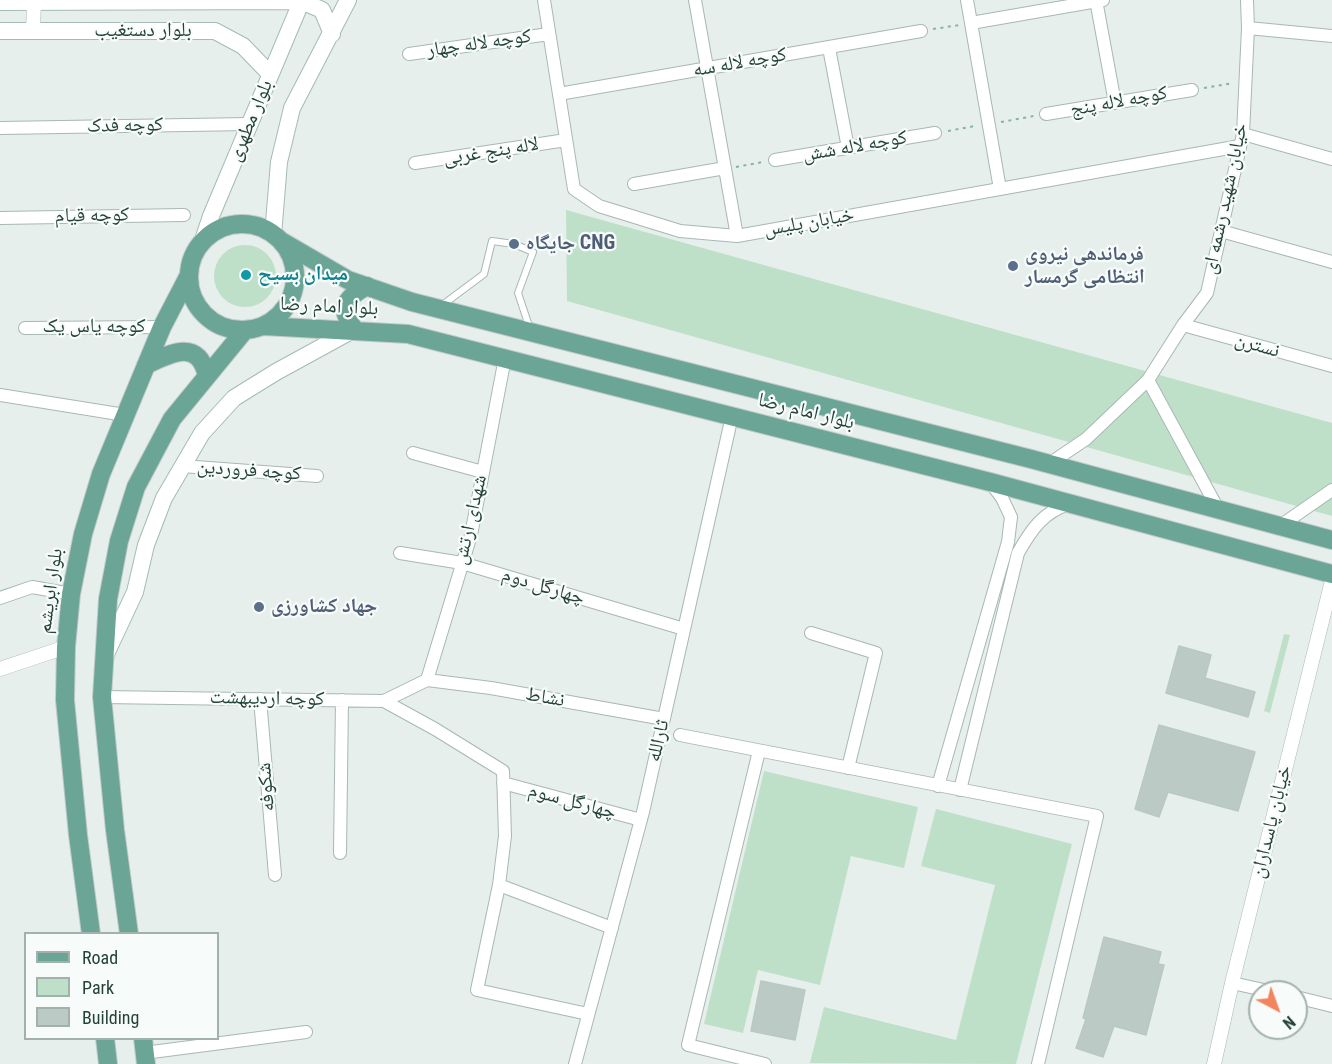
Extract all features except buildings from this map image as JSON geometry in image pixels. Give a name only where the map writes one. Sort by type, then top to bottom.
[{"type":"main road","name":"بلوار مطهری","points":[[277,238],[279,162],[292,108],[348,0]]},
{"type":"main road","name":"بلوار مطهری","points":[[202,243],[211,216],[301,1]]},
{"type":"main road","points":[[0,2],[301,1],[322,10],[332,34]]},
{"type":"main road","name":"بلوار دستغیب","points":[[0,32],[215,31],[243,45],[270,74]]},
{"type":"main road","points":[[233,225],[250,225],[267,231],[277,238],[290,255],[295,271],[294,288],[288,303],[278,316],[264,326],[245,330],[228,328],[212,321],[199,308],[191,292],[189,275],[193,258],[202,243],[216,231],[233,225]]},
{"type":"main road","name":"بلوار امام رضا","points":[[277,238],[348,280],[438,308],[1049,464],[1332,540]]},
{"type":"main road","name":"بلوار ابریشم","points":[[91,932],[78,835],[65,700],[66,647],[71,594],[83,534],[101,474],[162,327],[189,275]]},
{"type":"main road","points":[[105,655],[135,592],[146,545],[164,498],[202,433],[234,398],[276,372],[354,331],[347,318],[345,305],[349,298],[367,286]]},
{"type":"main road","name":"بلوار امام رضا","points":[[264,326],[408,334],[1071,503],[1332,574]]},
{"type":"main road","points":[[129,932],[115,830],[102,697],[108,599],[119,542],[136,487],[172,418],[245,330]]},
{"type":"main road","points":[[146,366],[171,353],[183,351],[196,356],[204,364],[207,376]]},
{"type":"main road","points":[[105,1040],[108,1064]]},
{"type":"street","name":"خیابان پلیس","points":[[544,0],[574,189],[599,206],[680,231],[737,236],[1000,189],[1241,140]]},
{"type":"street","points":[[695,0],[737,236]]},
{"type":"street","points":[[967,0],[1000,189]]},
{"type":"street","points":[[971,23],[1098,0],[1115,103]]},
{"type":"street","name":"خیابان شهید رشمه ای","points":[[1049,464],[1086,439],[1148,380],[1183,325],[1207,293],[1241,140],[1248,28],[1247,0]]},
{"type":"street","points":[[33,32],[34,2]]},
{"type":"street","points":[[1248,28],[1332,36]]},
{"type":"street","name":"کوچه لاله سه","points":[[559,94],[921,31]]},
{"type":"street","name":"کوچه لاله چهار","points":[[409,54],[549,34]]},
{"type":"street","points":[[829,48],[848,148]]},
{"type":"street","name":"کوچه لاله پنج","points":[[1046,114],[1191,90]]},
{"type":"street","name":"کوچه فدک","points":[[0,128],[249,124]]},
{"type":"street","name":"کوچه لاله شش","points":[[775,160],[935,133]]},
{"type":"street","name":"لاله پنج غربی","points":[[415,163],[566,140]]},
{"type":"street","points":[[1241,140],[1332,159]]},
{"type":"street","points":[[634,184],[725,168]]},
{"type":"street","name":"کوچه قیام","points":[[0,218],[184,215]]},
{"type":"street","points":[[1221,231],[1332,262]]},
{"type":"street","name":"نسترن","points":[[1183,325],[1332,366]]},
{"type":"street","name":"کوچه یاس یک","points":[[25,328],[162,327]]},
{"type":"street","name":"شهدای ارتش","points":[[427,680],[471,535],[505,358]]},
{"type":"street","points":[[1148,380],[1218,509]]},
{"type":"street","points":[[0,395],[125,415]]},
{"type":"street","name":"ثارالله","points":[[575,1064],[640,820],[732,416]]},
{"type":"street","points":[[413,453],[483,472]]},
{"type":"street","name":"کوچه فروردین","points":[[182,466],[317,476]]},
{"type":"street","points":[[938,786],[1008,542],[1011,517],[1002,498],[990,482]]},
{"type":"street","points":[[1280,526],[1332,490]]},
{"type":"street","points":[[960,790],[1018,553],[1031,531],[1049,512],[1071,503]]},
{"type":"street","name":"چهارگل دوم","points":[[400,553],[462,563],[684,629]]},
{"type":"street","name":"خیابان پاسداران","points":[[1214,1064],[1332,581]]},
{"type":"street","points":[[997,586],[1009,590]]},
{"type":"street","points":[[0,598],[32,587],[71,594]]},
{"type":"street","points":[[811,633],[876,653],[848,768]]},
{"type":"street","points":[[0,669],[66,647]]},
{"type":"street","name":"کوچه اردیبهشت","points":[[102,697],[384,701],[427,680]]},
{"type":"street","name":"نشاط","points":[[427,680],[491,688],[664,719]]},
{"type":"street","name":"شکوفه","points":[[260,699],[275,875]]},
{"type":"street","points":[[340,853],[342,700]]},
{"type":"street","points":[[384,701],[503,771],[505,836],[499,885],[477,990],[588,1014]]},
{"type":"street","points":[[680,735],[1097,816],[1038,1064]]},
{"type":"street","points":[[759,751],[688,1045],[765,1064]]},
{"type":"street","name":"چهارگل سوم","points":[[503,783],[640,820]]},
{"type":"street","points":[[499,885],[612,928]]},
{"type":"street","points":[[1233,983],[1248,986]]},
{"type":"street","points":[[1308,1000],[1332,1006]]},
{"type":"street","points":[[144,1052],[306,1032]]},
{"type":"lane","points":[[438,308],[484,274],[492,241],[514,244],[533,252],[518,292],[531,332]]},
{"type":"path","points":[[921,31],[971,23]]},
{"type":"path","points":[[1191,90],[1245,81]]},
{"type":"path","points":[[725,168],[775,160]]},
{"type":"green space","points":[[566,210],[1332,423],[1332,516],[567,301]]},
{"type":"green space","points":[[245,245],[267,254],[276,276],[267,298],[245,307],[223,298],[214,276],[223,254]]},
{"type":"green space","points":[[1284,634],[1290,635],[1270,713],[1264,711]]},
{"type":"green space","points":[[764,771],[918,807],[904,868],[851,856],[820,985],[758,970],[743,1033],[704,1024]]},
{"type":"green space","points":[[936,809],[1072,844],[1016,1064],[810,1063],[824,1007],[956,1040],[995,885],[921,866]]},
{"type":"place","name":"جایگاه CNG","points":[[514,244]]},
{"type":"place","name":"فرماندهی نیروی انتظامی گرمسار","points":[[1013,266]]},
{"type":"place","name":"میدان بسیح","points":[[246,275]]},
{"type":"place","name":"جهاد کشاورزی","points":[[259,607]]}]
